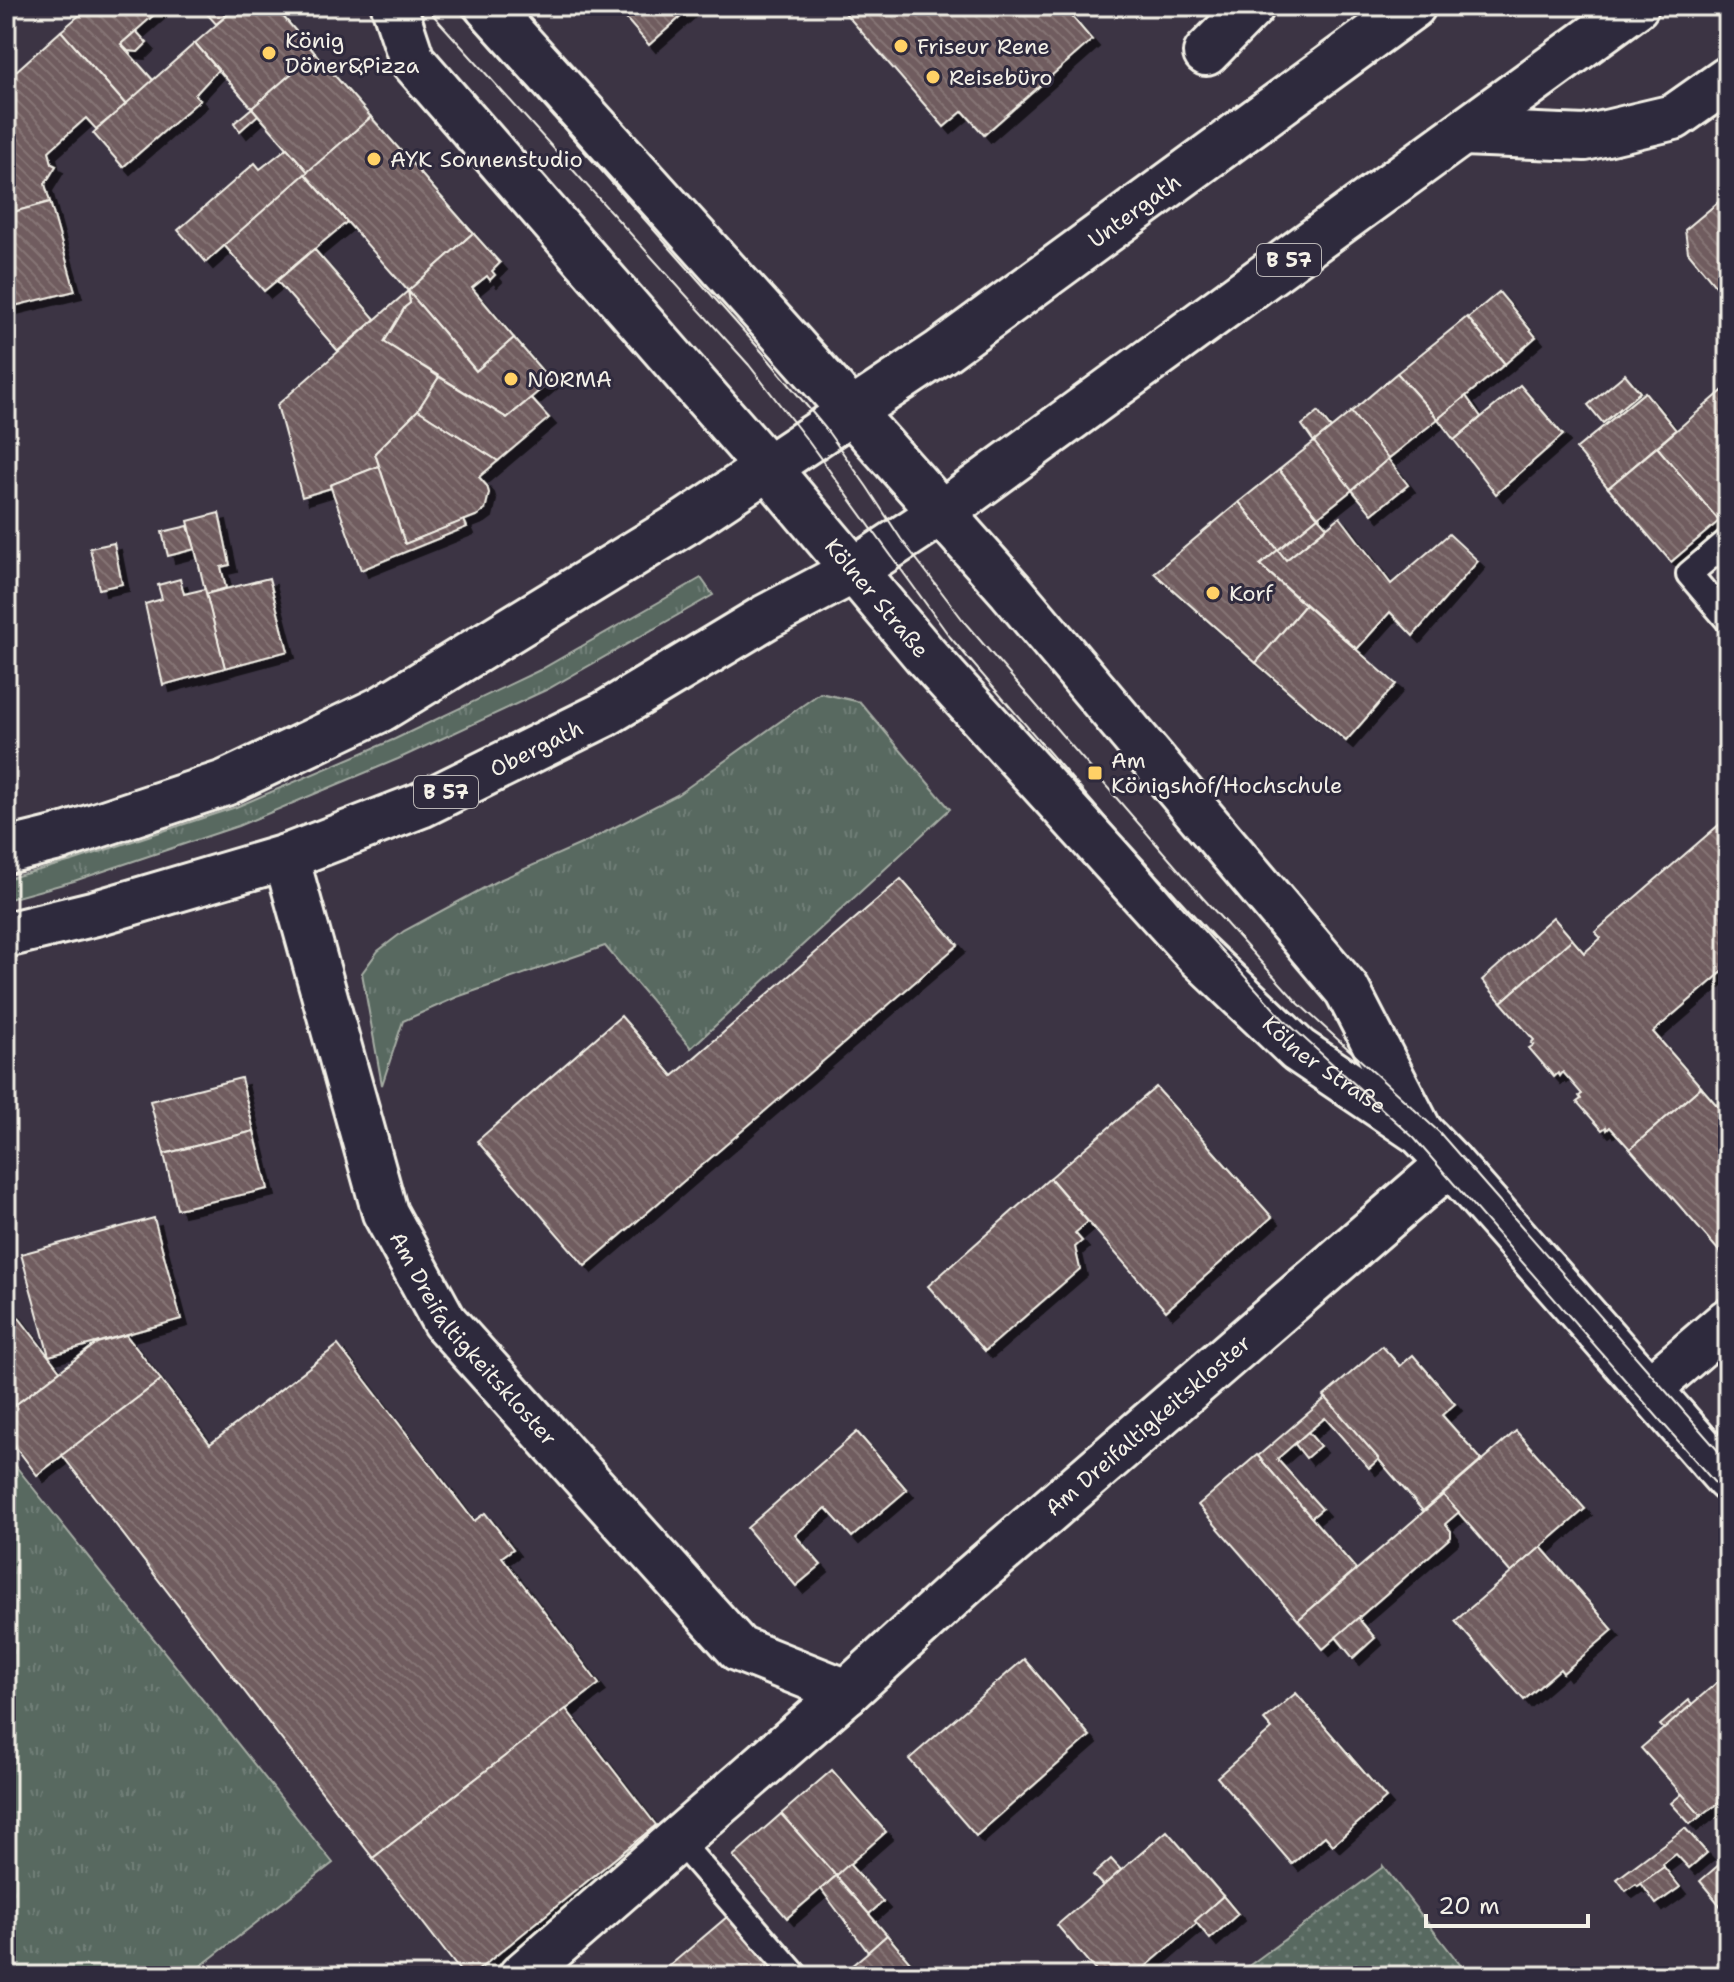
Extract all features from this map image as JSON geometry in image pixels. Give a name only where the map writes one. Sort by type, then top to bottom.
[{"type":"main road","name":"Kölner Straße","points":[[394,6],[412,60],[768,468],[925,655],[1196,953],[1298,1050],[1436,1148]]},
{"type":"main road","name":"Kölner Straße","points":[[487,6],[1011,591],[1347,990],[1436,1148],[1728,1479]]},
{"type":"main road","points":[[1206,53],[1252,6]]},
{"type":"main road","name":"Untergath","points":[[851,411],[941,352],[1413,6]]},
{"type":"main road","name":"B 57","points":[[941,513],[1636,6]]},
{"type":"main road","points":[[1463,133],[1585,138],[1674,117],[1728,79]]},
{"type":"main road","points":[[6,851],[59,838],[225,783],[381,709],[686,522],[851,411]]},
{"type":"main road","name":"Obergath","points":[[6,935],[96,913],[286,857],[421,805],[605,714],[766,617],[853,571],[941,513]]},
{"type":"main road","name":"Am Dreifaltigkeitskloster","points":[[286,857],[385,1213],[444,1321],[739,1649],[847,1692]]},
{"type":"main road","name":"Am Dreifaltigkeitskloster","points":[[521,1976],[847,1692],[1436,1148]]},
{"type":"main road","points":[[1649,1389],[1728,1321]]},
{"type":"lane","points":[[1728,541],[1689,574],[1728,620]]},
{"type":"lane","points":[[677,1839],[796,1976]]},
{"type":"green space","points":[[701,578],[713,595],[548,689],[398,759],[238,826],[74,881],[6,900],[6,879],[72,861],[236,807],[395,739],[540,670]]},
{"type":"green space","points":[[820,693],[860,702],[950,809],[691,1048],[605,946],[457,997],[403,1021],[382,1085],[362,973],[378,951],[404,931],[495,882],[588,841],[677,795]]},
{"type":"green space","points":[[6,1454],[333,1863],[188,1976],[6,1976]]},
{"type":"green space","points":[[1383,1867],[1469,1976],[1235,1976]]},
{"type":"building","points":[[90,6],[164,6],[121,44],[153,80],[126,105],[61,31]]},
{"type":"building","points":[[200,6],[216,6],[226,16],[216,24]]},
{"type":"building","points":[[238,6],[274,6],[315,53],[252,108],[195,43]]},
{"type":"building","points":[[615,6],[693,6],[649,45]]},
{"type":"building","points":[[839,6],[1063,6],[1092,40],[984,135],[963,111],[944,127]]},
{"type":"building","points":[[61,31],[126,105],[96,129],[86,118],[49,151],[52,164],[56,166],[45,184],[50,202],[6,214],[6,80]]},
{"type":"building","points":[[136,31],[147,43],[138,52],[128,51],[121,44]]},
{"type":"building","points":[[195,43],[218,70],[195,95],[200,100],[123,167],[93,133]]},
{"type":"building","points":[[315,53],[371,117],[308,172],[252,108]]},
{"type":"building","points":[[252,108],[258,115],[240,131],[234,123]]},
{"type":"building","points":[[371,117],[473,233],[408,291],[305,174]]},
{"type":"building","points":[[287,148],[308,172],[206,262],[178,230],[255,163],[260,169]]},
{"type":"building","points":[[305,174],[347,222],[264,291],[224,245]]},
{"type":"building","points":[[1728,194],[1728,301],[1688,252],[1685,230]]},
{"type":"building","points":[[50,202],[75,291],[6,308],[6,214]]},
{"type":"building","points":[[473,233],[500,263],[492,271],[495,275],[490,280],[487,276],[472,288],[514,338],[476,371],[408,291]]},
{"type":"building","points":[[314,249],[375,319],[338,351],[277,281]]},
{"type":"building","points":[[408,291],[476,371],[514,338],[551,381],[507,418],[384,342],[410,303]]},
{"type":"building","points":[[408,291],[410,303],[384,342],[439,377],[418,410],[375,453],[379,466],[330,485],[331,488],[302,497],[277,405]]},
{"type":"building","points":[[1499,292],[1536,337],[1505,364],[1468,318]]},
{"type":"building","points":[[1467,317],[1505,364],[1438,419],[1397,373]]},
{"type":"building","points":[[1397,373],[1438,419],[1388,459],[1351,412]]},
{"type":"building","points":[[1625,374],[1640,392],[1603,423],[1588,405]]},
{"type":"building","points":[[439,377],[507,418],[531,398],[549,418],[498,461],[418,410]]},
{"type":"building","points":[[1520,385],[1563,435],[1496,494],[1454,440]]},
{"type":"building","points":[[1728,386],[1728,427],[1724,430],[1728,435],[1728,514],[1719,521],[1657,447]]},
{"type":"building","points":[[1645,392],[1676,430],[1608,488],[1576,449]]},
{"type":"building","points":[[1466,396],[1481,417],[1454,440],[1438,419]]},
{"type":"building","points":[[418,410],[498,461],[479,477],[489,493],[485,510],[405,544],[375,453]]},
{"type":"building","points":[[1318,412],[1331,428],[1314,442],[1302,425]]},
{"type":"building","points":[[1351,412],[1388,459],[1352,490],[1314,442]]},
{"type":"building","points":[[1314,442],[1352,490],[1318,517],[1279,470]]},
{"type":"building","points":[[1657,447],[1719,521],[1671,562],[1608,488]]},
{"type":"building","points":[[1388,459],[1408,485],[1372,514],[1352,490]]},
{"type":"building","points":[[379,466],[405,544],[464,520],[467,527],[361,570],[330,485]]},
{"type":"building","points":[[1279,470],[1318,517],[1278,550],[1239,502]]},
{"type":"building","points":[[1239,502],[1278,550],[1260,565],[1305,605],[1256,663],[1154,573]]},
{"type":"building","points":[[219,513],[230,565],[221,567],[226,588],[206,594],[188,521]]},
{"type":"building","points":[[1318,517],[1327,527],[1286,560],[1278,550]]},
{"type":"building","points":[[1340,517],[1391,584],[1449,534],[1478,561],[1413,636],[1390,612],[1357,649],[1260,565],[1278,550],[1286,560]]},
{"type":"building","points":[[188,526],[195,549],[168,556],[162,532]]},
{"type":"building","points":[[114,543],[122,584],[99,589],[90,548]]},
{"type":"building","points":[[269,578],[288,651],[225,668],[206,594]]},
{"type":"building","points":[[180,579],[184,594],[205,589],[225,668],[163,685],[145,604],[162,599],[158,585]]},
{"type":"building","points":[[1305,605],[1396,684],[1346,741],[1256,663]]},
{"type":"building","points":[[1728,817],[1728,967],[1653,1032],[1701,1087],[1630,1149],[1610,1127],[1602,1130],[1577,1102],[1582,1094],[1563,1072],[1554,1077],[1529,1048],[1534,1045],[1531,1043],[1534,1040],[1501,1002],[1572,939],[1584,953],[1601,938],[1595,932]]},
{"type":"building","points":[[901,879],[958,945],[585,1266],[477,1141],[621,1016],[673,1076]]},
{"type":"building","points":[[1553,917],[1572,939],[1501,1002],[1482,980]]},
{"type":"building","points":[[241,1078],[254,1131],[164,1154],[150,1101]]},
{"type":"building","points":[[1156,1087],[1272,1217],[1166,1311],[1050,1178]]},
{"type":"building","points":[[1701,1087],[1728,1118],[1728,1255],[1725,1258],[1630,1149]]},
{"type":"building","points":[[254,1131],[268,1189],[177,1209],[164,1154]]},
{"type":"building","points":[[1050,1178],[1088,1222],[1075,1233],[1082,1241],[1075,1247],[1080,1269],[985,1351],[928,1286]]},
{"type":"building","points":[[154,1218],[181,1319],[49,1356],[21,1254]]},
{"type":"building","points":[[6,1301],[60,1371],[6,1412]]},
{"type":"building","points":[[126,1335],[161,1380],[37,1475],[6,1434],[6,1412],[97,1343]]},
{"type":"building","points":[[338,1345],[474,1521],[485,1513],[513,1549],[502,1557],[599,1684],[373,1858],[62,1455],[161,1380],[210,1444]]},
{"type":"building","points":[[1382,1346],[1400,1366],[1413,1355],[1455,1404],[1442,1415],[1482,1460],[1423,1511],[1324,1396]]},
{"type":"building","points":[[1326,1398],[1379,1459],[1369,1468],[1325,1418],[1308,1432],[1277,1459],[1322,1509],[1311,1518],[1258,1456]]},
{"type":"building","points":[[1516,1431],[1585,1509],[1511,1573],[1443,1495]]},
{"type":"building","points":[[857,1432],[907,1490],[852,1537],[826,1508],[795,1535],[821,1565],[796,1586],[747,1528]]},
{"type":"building","points":[[1308,1432],[1320,1446],[1306,1458],[1295,1444]]},
{"type":"building","points":[[1257,1455],[1356,1569],[1298,1620],[1198,1505]]},
{"type":"building","points":[[1443,1495],[1459,1512],[1445,1524],[1451,1531],[1451,1537],[1323,1649],[1298,1620]]},
{"type":"building","points":[[1541,1547],[1613,1630],[1563,1673],[1560,1669],[1524,1700],[1455,1621]]},
{"type":"building","points":[[1358,1618],[1375,1638],[1353,1658],[1336,1637]]},
{"type":"building","points":[[1024,1659],[1090,1736],[976,1836],[909,1759]]},
{"type":"building","points":[[1728,1673],[1728,1796],[1701,1816],[1641,1748]]},
{"type":"building","points":[[1296,1693],[1386,1798],[1333,1845],[1325,1836],[1292,1864],[1217,1777],[1272,1729],[1264,1720]]},
{"type":"building","points":[[1689,1700],[1692,1704],[1664,1729],[1660,1725]]},
{"type":"building","points":[[566,1709],[656,1825],[471,1976],[464,1976],[373,1858]]},
{"type":"building","points":[[832,1770],[886,1832],[836,1876],[781,1814]]},
{"type":"building","points":[[1682,1794],[1701,1816],[1690,1824],[1671,1803]]},
{"type":"building","points":[[781,1814],[836,1876],[787,1918],[733,1856]]},
{"type":"building","points":[[1685,1828],[1707,1853],[1689,1868],[1676,1854],[1663,1864],[1664,1867],[1626,1891],[1617,1879]]},
{"type":"building","points":[[1167,1831],[1223,1896],[1195,1921],[1197,1923],[1143,1969],[1141,1967],[1131,1976],[1100,1976],[1057,1925]]},
{"type":"building","points":[[1728,1857],[1728,1905],[1723,1909],[1700,1881]]},
{"type":"building","points":[[1111,1859],[1121,1870],[1103,1886],[1093,1875]]},
{"type":"building","points":[[849,1864],[883,1902],[869,1914],[836,1876]]},
{"type":"building","points":[[1664,1867],[1680,1887],[1656,1904],[1641,1883]]},
{"type":"building","points":[[836,1876],[887,1935],[868,1952],[821,1889]]},
{"type":"building","points":[[1223,1896],[1238,1914],[1210,1939],[1195,1921]]},
{"type":"building","points":[[734,1911],[787,1976],[676,1976],[668,1967]]},
{"type":"building","points":[[887,1935],[922,1976],[839,1976],[868,1952]]},
{"type":"tram line","points":[[425,6],[749,365],[950,637],[1179,903],[1283,1019],[1414,1138],[1728,1498]]},
{"type":"tram line","points":[[455,6],[763,353],[826,429],[901,539],[966,624],[1203,898],[1298,1003],[1439,1132],[1728,1462]]},
{"type":"place","name":"Friseur Rene","points":[[901,46]]},
{"type":"place","name":"König Döner&Pizza","points":[[269,53]]},
{"type":"place","name":"Reisebüro","points":[[933,77]]},
{"type":"place","name":"AYK Sonnenstudio","points":[[374,159]]},
{"type":"place","name":"NORMA","points":[[511,379]]},
{"type":"place","name":"Korf","points":[[1213,593]]},
{"type":"place","name":"Am Königshof/Hochschule","points":[[1095,773]]}]
